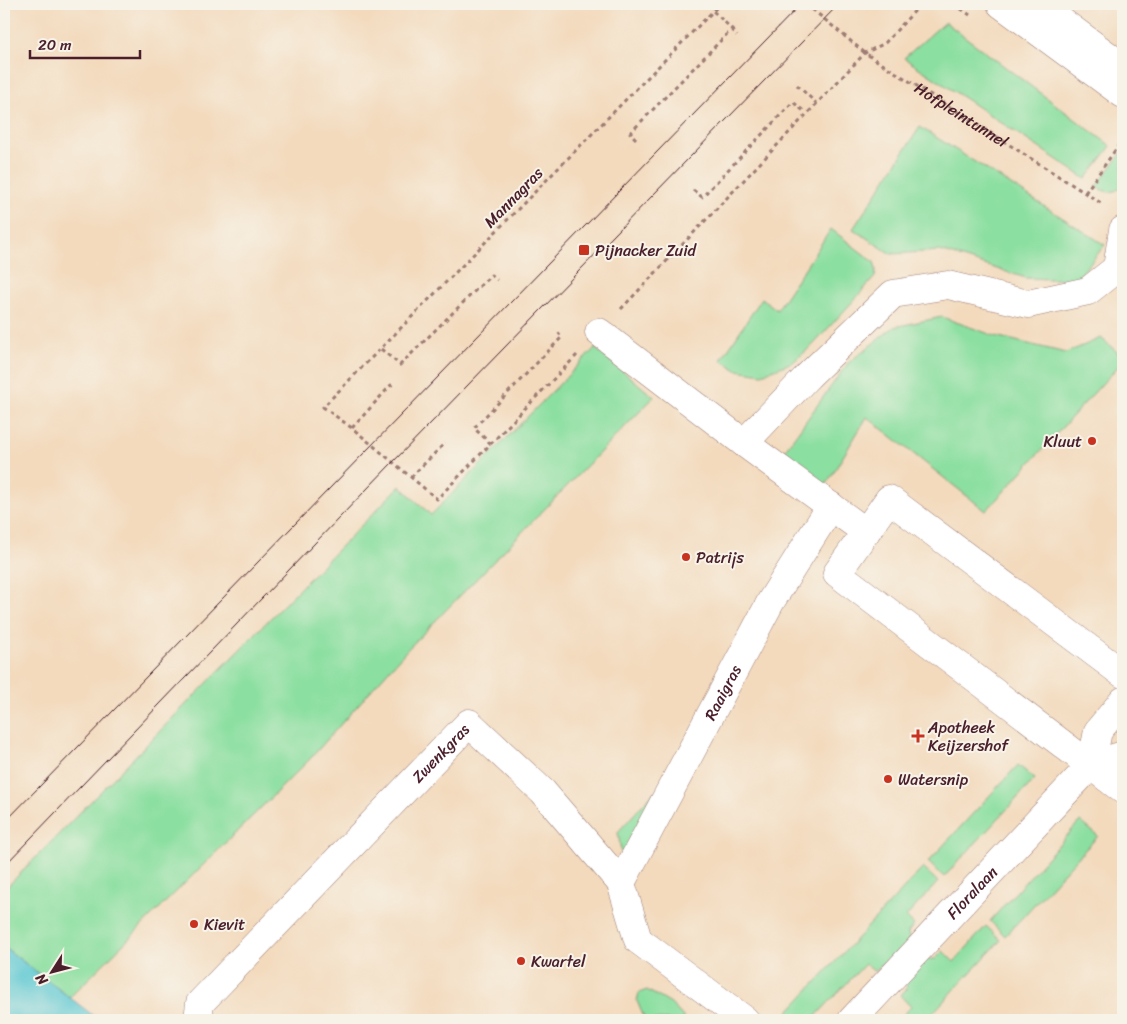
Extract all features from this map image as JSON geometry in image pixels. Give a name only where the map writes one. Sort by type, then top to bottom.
[{"type":"street","points":[[1001,4],[1123,94]]},
{"type":"street","points":[[1038,4],[1123,67]]},
{"type":"street","points":[[744,443],[808,376],[893,294],[948,285],[1028,304],[1088,292],[1117,268],[1123,230]]},
{"type":"street","points":[[599,332],[744,443],[866,532]]},
{"type":"street","points":[[1123,674],[889,499],[837,573],[1123,790]]},
{"type":"street","name":"Raaigras","points":[[621,882],[771,601],[831,506]]},
{"type":"street","points":[[1091,765],[1098,732],[1123,701]]},
{"type":"street","name":"Zwenkgras","points":[[198,1020],[200,1003],[469,723],[543,792],[621,882],[638,940],[745,1020]]},
{"type":"street","name":"Floralaan","points":[[852,1020],[1091,765],[1123,755]]},
{"type":"path","name":"Mannagras","points":[[323,407],[720,4]]},
{"type":"path","name":"Hofpleintunnel","points":[[806,4],[865,53],[1108,208]]},
{"type":"path","points":[[865,53],[884,43],[921,4]]},
{"type":"path","points":[[713,11],[737,36]]},
{"type":"path","points":[[636,139],[630,133],[732,29]]},
{"type":"path","points":[[797,85],[816,103]]},
{"type":"path","points":[[693,190],[702,197],[793,102],[806,113]]},
{"type":"path","points":[[1085,193],[1123,139]]},
{"type":"path","points":[[381,349],[400,365],[491,275],[497,280]]},
{"type":"path","points":[[490,444],[474,428],[562,337],[557,331]]},
{"type":"path","points":[[352,428],[391,385],[394,388]]},
{"type":"path","points":[[411,477],[445,443]]},
{"type":"green space","points":[[945,22],[1111,146],[1086,179],[904,58]]},
{"type":"green space","points":[[920,127],[1105,245],[1076,280],[1026,278],[940,251],[891,254],[853,229]]},
{"type":"green space","points":[[1123,151],[1123,186],[1110,192],[1096,187]]},
{"type":"green space","points":[[831,229],[874,262],[875,277],[813,345],[793,362],[762,374],[737,370],[721,360],[762,298],[777,310]]},
{"type":"green space","points":[[942,317],[995,336],[1066,353],[1101,338],[1123,357],[1123,361],[986,511],[867,417],[824,488],[782,454],[848,363],[894,327]]},
{"type":"green space","points":[[595,348],[654,397],[405,652],[309,760],[69,998],[4,947],[4,890],[400,486],[431,515]]},
{"type":"green space","points":[[1018,765],[1035,779],[944,877],[928,862]]},
{"type":"green space","points":[[655,791],[628,853],[621,852],[618,832]]},
{"type":"green space","points":[[1080,821],[1098,836],[1005,936],[990,921]]},
{"type":"green space","points":[[923,868],[938,882],[906,917],[914,925],[908,932],[910,946],[891,966],[881,965],[875,972],[865,964],[812,1020],[792,1020],[786,1014]]},
{"type":"green space","points":[[986,926],[1001,940],[926,1020],[898,1020],[911,1007],[900,995],[907,989],[906,982],[926,959],[935,959],[943,951],[954,962]]},
{"type":"green space","points":[[647,990],[671,1004],[686,1020],[645,1020],[637,1001],[639,993]]},
{"type":"water","points":[[4,947],[99,1020],[4,1020]]},
{"type":"tram line","points":[[4,823],[801,4]]},
{"type":"tram line","points":[[4,866],[392,463],[839,4]]},
{"type":"place","name":"Pijnacker Zuid","points":[[584,250]]},
{"type":"place","name":"Kluut","points":[[1092,441]]},
{"type":"place","name":"Patrijs","points":[[686,557]]},
{"type":"place","name":"Apotheek Keijzershof","points":[[918,736]]},
{"type":"place","name":"Watersnip","points":[[888,779]]},
{"type":"place","name":"Kievit","points":[[194,924]]},
{"type":"place","name":"Kwartel","points":[[521,961]]}]
